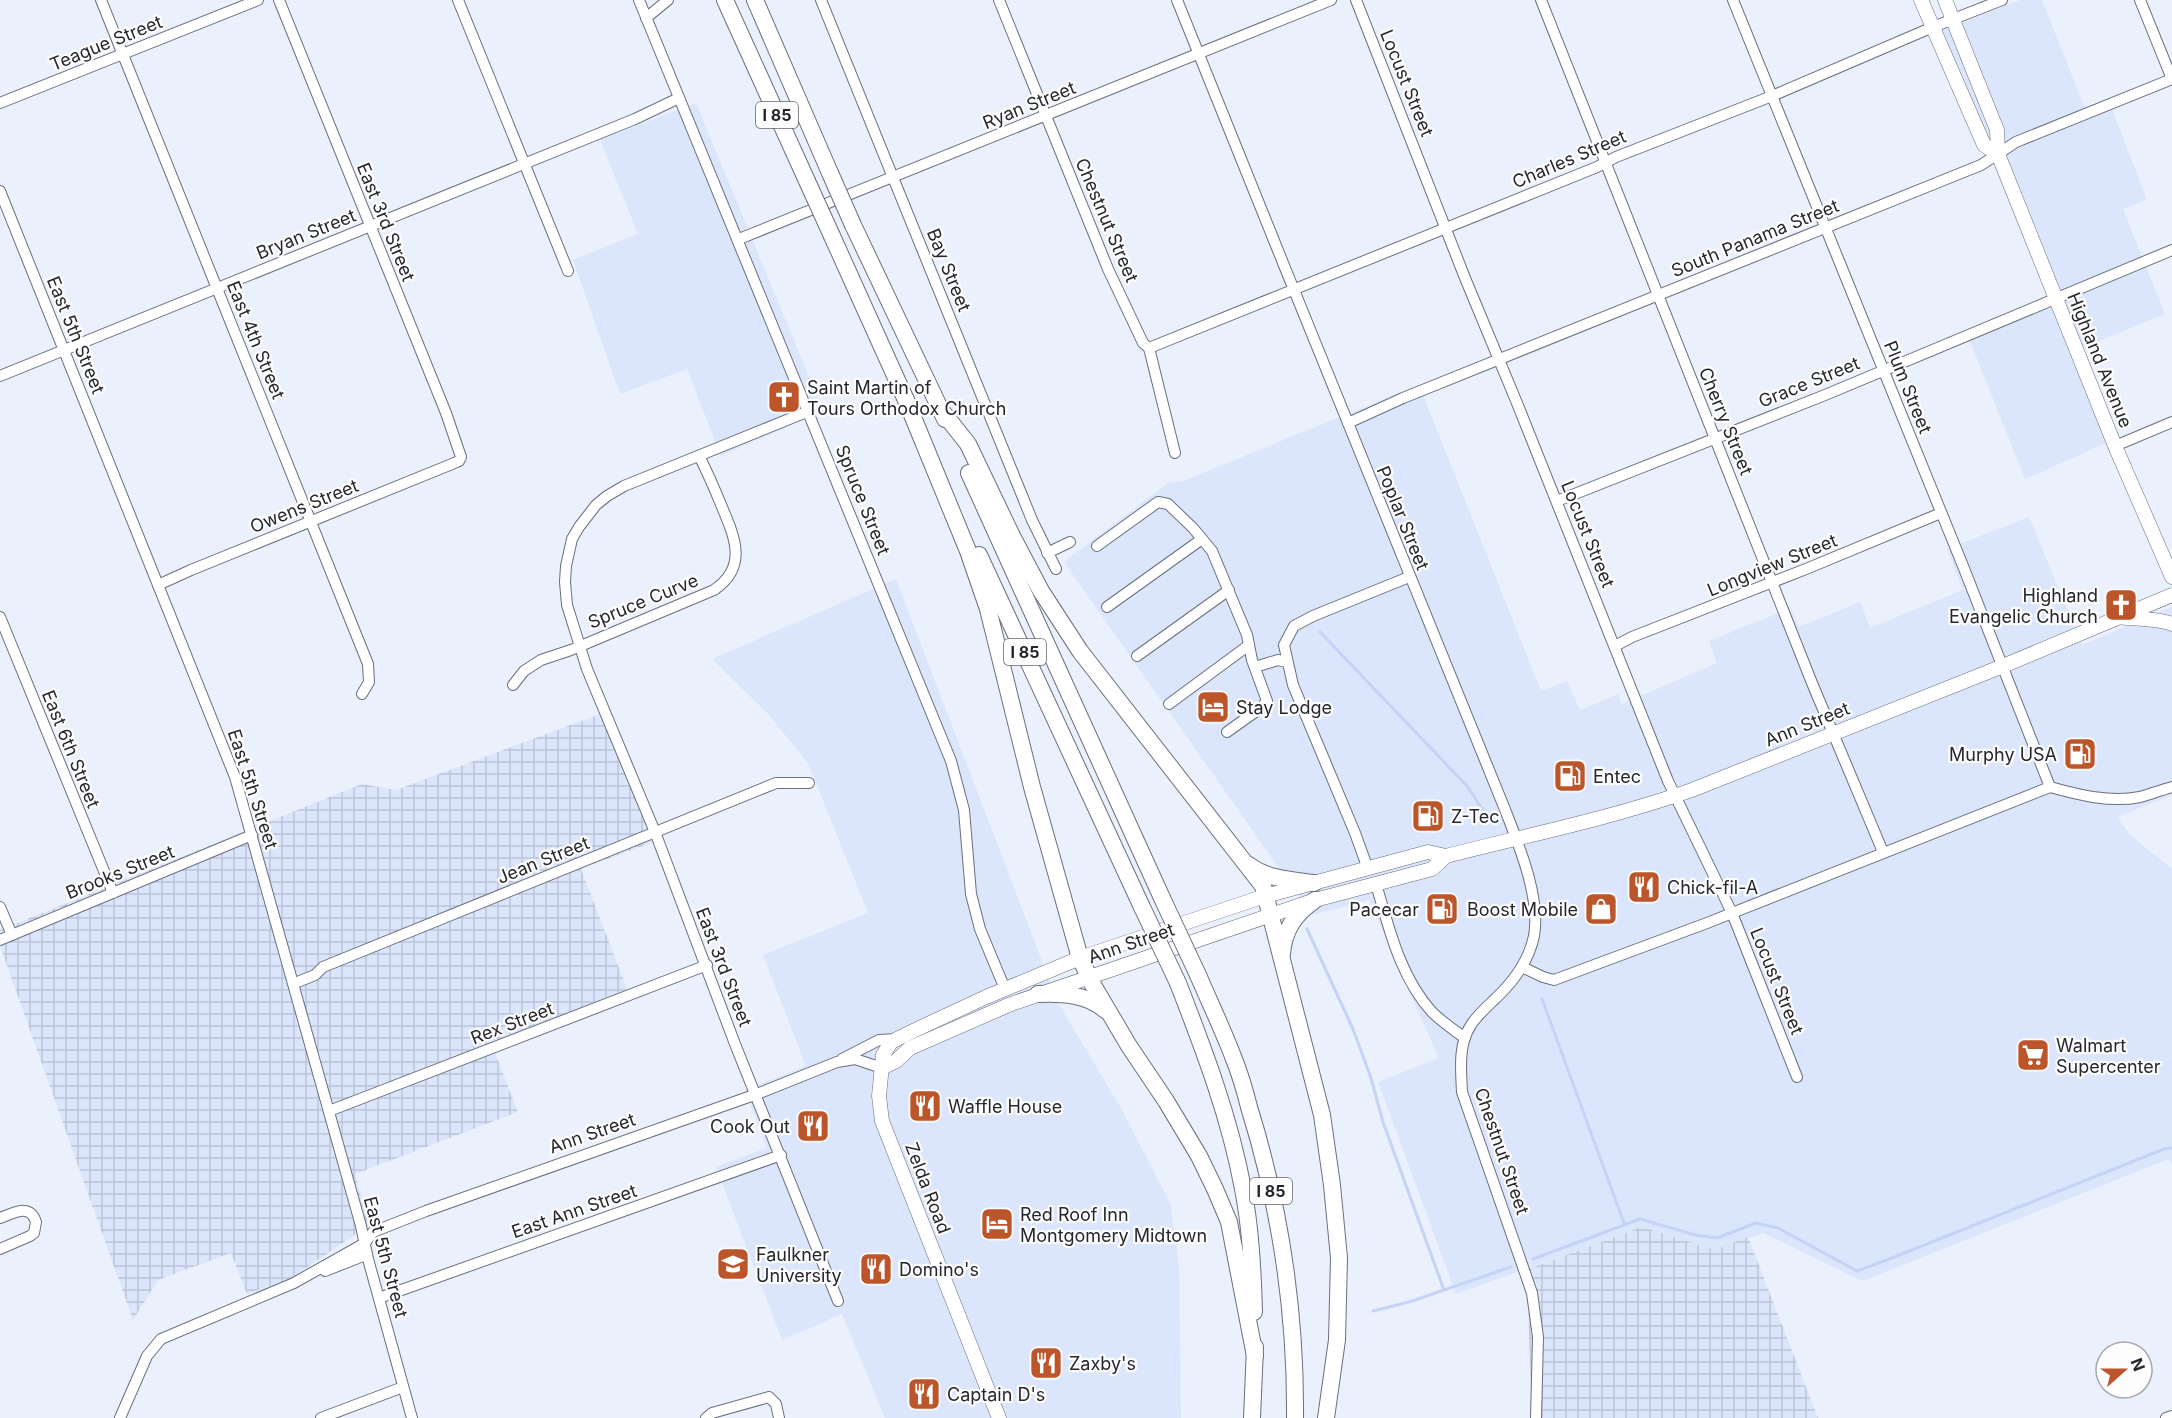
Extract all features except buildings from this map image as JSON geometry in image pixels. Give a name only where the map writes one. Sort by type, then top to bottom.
[{"type":"highway","name":"I 85","points":[[725,0],[906,400],[1178,983],[1205,1052],[1243,1188],[1251,1246],[1255,1356],[1252,1418]]},
{"type":"highway","name":"I 85","points":[[762,5],[791,83],[853,225],[941,410],[1235,1060],[1263,1150],[1281,1238],[1293,1337],[1295,1418]]},
{"type":"highway","points":[[906,400],[968,552],[988,609],[1032,787],[1080,958],[1111,1015],[1199,1156],[1215,1189],[1229,1222],[1255,1356]]},
{"type":"highway","points":[[941,410],[968,444],[1041,591],[1080,651],[1263,886],[1322,1115],[1332,1185],[1339,1258],[1337,1340],[1326,1418]]},
{"type":"highway","points":[[1243,860],[1259,872],[1281,879],[1314,883]]},
{"type":"highway","points":[[1281,961],[1282,944],[1290,924],[1315,900]]},
{"type":"highway","points":[[1038,994],[1074,995],[1088,999],[1100,1005],[1111,1015]]},
{"type":"main road","name":"Highland Avenue","points":[[1921,0],[1984,144],[1998,154]]},
{"type":"main road","name":"Highland Avenue","points":[[1945,0],[1997,130],[1998,154],[2115,446],[2172,578]]},
{"type":"main road","points":[[2155,538],[2172,555]]},
{"type":"main road","name":"Ann Street","points":[[897,1039],[1005,989],[1080,958],[1265,896],[1428,852],[1446,856],[1675,796],[2003,666],[2172,595]]},
{"type":"main road","points":[[2117,617],[2160,620],[2172,624]]},
{"type":"main road","name":"Ann Street","points":[[882,1068],[896,1061],[910,1048],[1038,994],[1315,900],[1432,869],[1446,856]]},
{"type":"main road","name":"Zelda Road","points":[[897,1039],[891,1042],[883,1055],[879,1096],[882,1121],[999,1418]]},
{"type":"street","name":"East 4th Street","points":[[101,0],[368,664],[369,682],[363,694]]},
{"type":"street","name":"Teague Street","points":[[0,103],[258,0]]},
{"type":"street","name":"East 3rd Street","points":[[279,0],[446,413],[461,457]]},
{"type":"street","points":[[458,0],[568,271]]},
{"type":"street","name":"Spruce Street","points":[[639,0],[739,239],[951,761],[964,810],[969,881],[977,919],[1005,989]]},
{"type":"street","points":[[646,18],[668,0]]},
{"type":"street","name":"Bay Street","points":[[821,0],[1032,520],[1056,569]]},
{"type":"street","name":"Chestnut Street","points":[[999,0],[1108,269],[1143,343],[1149,348],[1175,453]]},
{"type":"street","name":"Poplar Street","points":[[1177,0],[1515,838],[1533,904],[1534,936],[1522,967],[1511,983],[1471,1025],[1465,1038]]},
{"type":"street","name":"Ryan Street","points":[[739,239],[1331,0]]},
{"type":"street","name":"Locust Street","points":[[1356,0],[1445,227],[1675,796],[1732,913],[1797,1077]]},
{"type":"street","name":"Cherry Street","points":[[1541,0],[1882,852]]},
{"type":"street","name":"Plum Street","points":[[1733,0],[2050,787]]},
{"type":"street","name":"Charles Street","points":[[1149,348],[1772,96],[2002,0]]},
{"type":"street","points":[[2140,0],[2172,79]]},
{"type":"street","name":"South Panama Street","points":[[1348,423],[1980,165],[2016,142],[2172,79]]},
{"type":"street","name":"Bryan Street","points":[[0,376],[679,98]]},
{"type":"street","name":"East 5th Street","points":[[0,191],[235,777],[295,983],[412,1418]]},
{"type":"street","name":"Grace Street","points":[[1557,501],[1825,394],[2172,250]]},
{"type":"street","name":"Spruce Curve","points":[[580,645],[567,605],[565,582],[568,552],[579,527],[597,506],[614,492],[809,411]]},
{"type":"street","points":[[2115,446],[2172,422]]},
{"type":"street","name":"Spruce Curve","points":[[513,685],[524,671],[541,660],[714,590],[726,580],[735,562],[736,543],[699,456]]},
{"type":"street","name":"Owens Street","points":[[158,585],[452,464],[459,461],[461,457]]},
{"type":"street","points":[[1097,546],[1158,502],[1168,504],[1212,550],[1247,635],[1267,701],[1227,732]]},
{"type":"street","name":"Longview Street","points":[[1615,646],[1643,632],[1941,513]]},
{"type":"street","points":[[1107,608],[1202,538]]},
{"type":"street","points":[[1047,553],[1070,542]]},
{"type":"street","points":[[1368,869],[1290,675],[1284,645],[1294,626],[1312,616],[1409,577]]},
{"type":"street","points":[[1137,656],[1229,590]]},
{"type":"street","name":"East 6th Street","points":[[1,623],[113,893]]},
{"type":"street","name":"East 3rd Street","points":[[580,645],[587,669],[655,832],[735,1044],[838,1300]]},
{"type":"street","points":[[1169,704],[1249,645]]},
{"type":"street","points":[[1256,667],[1278,660],[1287,662]]},
{"type":"street","name":"Jean Street","points":[[295,983],[315,975],[323,967],[776,783],[809,783]]},
{"type":"street","points":[[1522,967],[1554,980],[1732,913],[2050,787],[2087,797],[2109,798],[2138,797],[2172,787]]},
{"type":"street","name":"Brooks Street","points":[[0,940],[252,835]]},
{"type":"street","points":[[1376,884],[1401,963],[1416,990],[1439,1018],[1465,1038]]},
{"type":"street","points":[[0,907],[12,935]]},
{"type":"street","name":"Rex Street","points":[[329,1110],[707,965]]},
{"type":"street","name":"Chestnut Street","points":[[1465,1038],[1461,1062],[1462,1092],[1519,1252],[1534,1305],[1538,1337],[1536,1418]]},
{"type":"street","name":"Ann Street","points":[[120,1418],[147,1356],[161,1339],[294,1283],[365,1243],[373,1232],[426,1211],[757,1094],[835,1063],[879,1040],[897,1039]]},
{"type":"street","name":"Ann Street","points":[[835,1063],[855,1059],[882,1068]]},
{"type":"street","name":"East Ann Street","points":[[379,1298],[780,1155]]},
{"type":"street","points":[[0,1218],[22,1210],[32,1213],[36,1228],[30,1236],[0,1249]]},
{"type":"street","points":[[321,1418],[404,1387]]},
{"type":"street","points":[[706,1418],[712,1413],[769,1397],[776,1404],[779,1418]]},
{"type":"street","points":[[2166,1418],[2172,1416]]},
{"type":"shaded area","points":[[2020,0],[2042,0],[2089,119],[2112,109],[2147,200],[2123,209],[2165,314],[2070,353],[2106,443],[2025,479],[1970,341],[2051,307],[1940,31]]},
{"type":"shaded area","points":[[696,103],[823,411],[721,456],[687,369],[620,394],[573,260],[638,234],[600,140]]},
{"type":"shaded area","points":[[1419,385],[1541,691],[1567,681],[1580,710],[1618,694],[1622,704],[1717,663],[1709,641],[1791,608],[1799,627],[1860,602],[1870,628],[1963,590],[1947,549],[2029,517],[2082,645],[2172,607],[2172,795],[2117,817],[2130,835],[2172,869],[2172,1164],[2169,1159],[1862,1281],[1763,1233],[1715,1250],[1642,1227],[1456,1294],[1378,1082],[1439,1058],[1369,900],[1312,915],[1064,562],[1168,483],[1183,481]]},
{"type":"shaded area","points":[[896,579],[1058,1003],[1122,1110],[1170,1203],[1179,1267],[1181,1418],[885,1418],[842,1314],[782,1340],[716,1167],[767,1148],[745,1090],[806,1066],[763,955],[868,913],[808,763],[768,714],[712,659]]},
{"type":"shaded area","points":[[600,714],[653,842],[581,869],[627,989],[491,1043],[518,1112],[355,1174],[369,1225],[290,1279],[247,1294],[231,1253],[158,1280],[133,1320],[0,946],[0,930],[362,784],[396,790]]},
{"type":"shaded area","points":[[1642,1227],[1715,1250],[1748,1237],[1818,1418],[1532,1418],[1528,1307],[1520,1272]]},
{"type":"waterway","points":[[1320,632],[1468,787],[1486,815]]},
{"type":"waterway","points":[[1307,929],[1353,1029],[1371,1078],[1383,1122],[1444,1290]]},
{"type":"waterway","points":[[1542,999],[1624,1223]]},
{"type":"waterway","points":[[1533,1259],[1640,1219],[1695,1235],[1717,1238],[1756,1223],[1778,1228],[1857,1271],[2164,1149],[2172,1148]]},
{"type":"waterway","points":[[1373,1311],[1409,1302],[1511,1267]]},
{"type":"place","name":"Saint Martin of Tours Orthodox Church","points":[[784,397]]},
{"type":"place","name":"Highland Evangelic Church","points":[[2121,605]]},
{"type":"place","name":"Stay Lodge","points":[[1213,707]]},
{"type":"place","name":"Murphy USA","points":[[2080,754]]},
{"type":"place","name":"Entec","points":[[1570,776]]},
{"type":"place","name":"Z-Tec","points":[[1428,816]]},
{"type":"place","name":"Chick-fil-A","points":[[1644,887]]},
{"type":"place","name":"Pacecar","points":[[1442,909]]},
{"type":"place","name":"Boost Mobile","points":[[1601,909]]},
{"type":"place","name":"Walmart Supercenter","points":[[2033,1055]]},
{"type":"place","name":"Waffle House","points":[[925,1106]]},
{"type":"place","name":"Cook Out","points":[[813,1126]]},
{"type":"place","name":"Red Roof Inn Montgomery Midtown","points":[[997,1224]]},
{"type":"place","name":"Faulkner University","points":[[733,1264]]},
{"type":"place","name":"Domino's","points":[[876,1269]]},
{"type":"place","name":"Zaxby's","points":[[1046,1363]]},
{"type":"place","name":"Captain D's","points":[[924,1394]]}]
